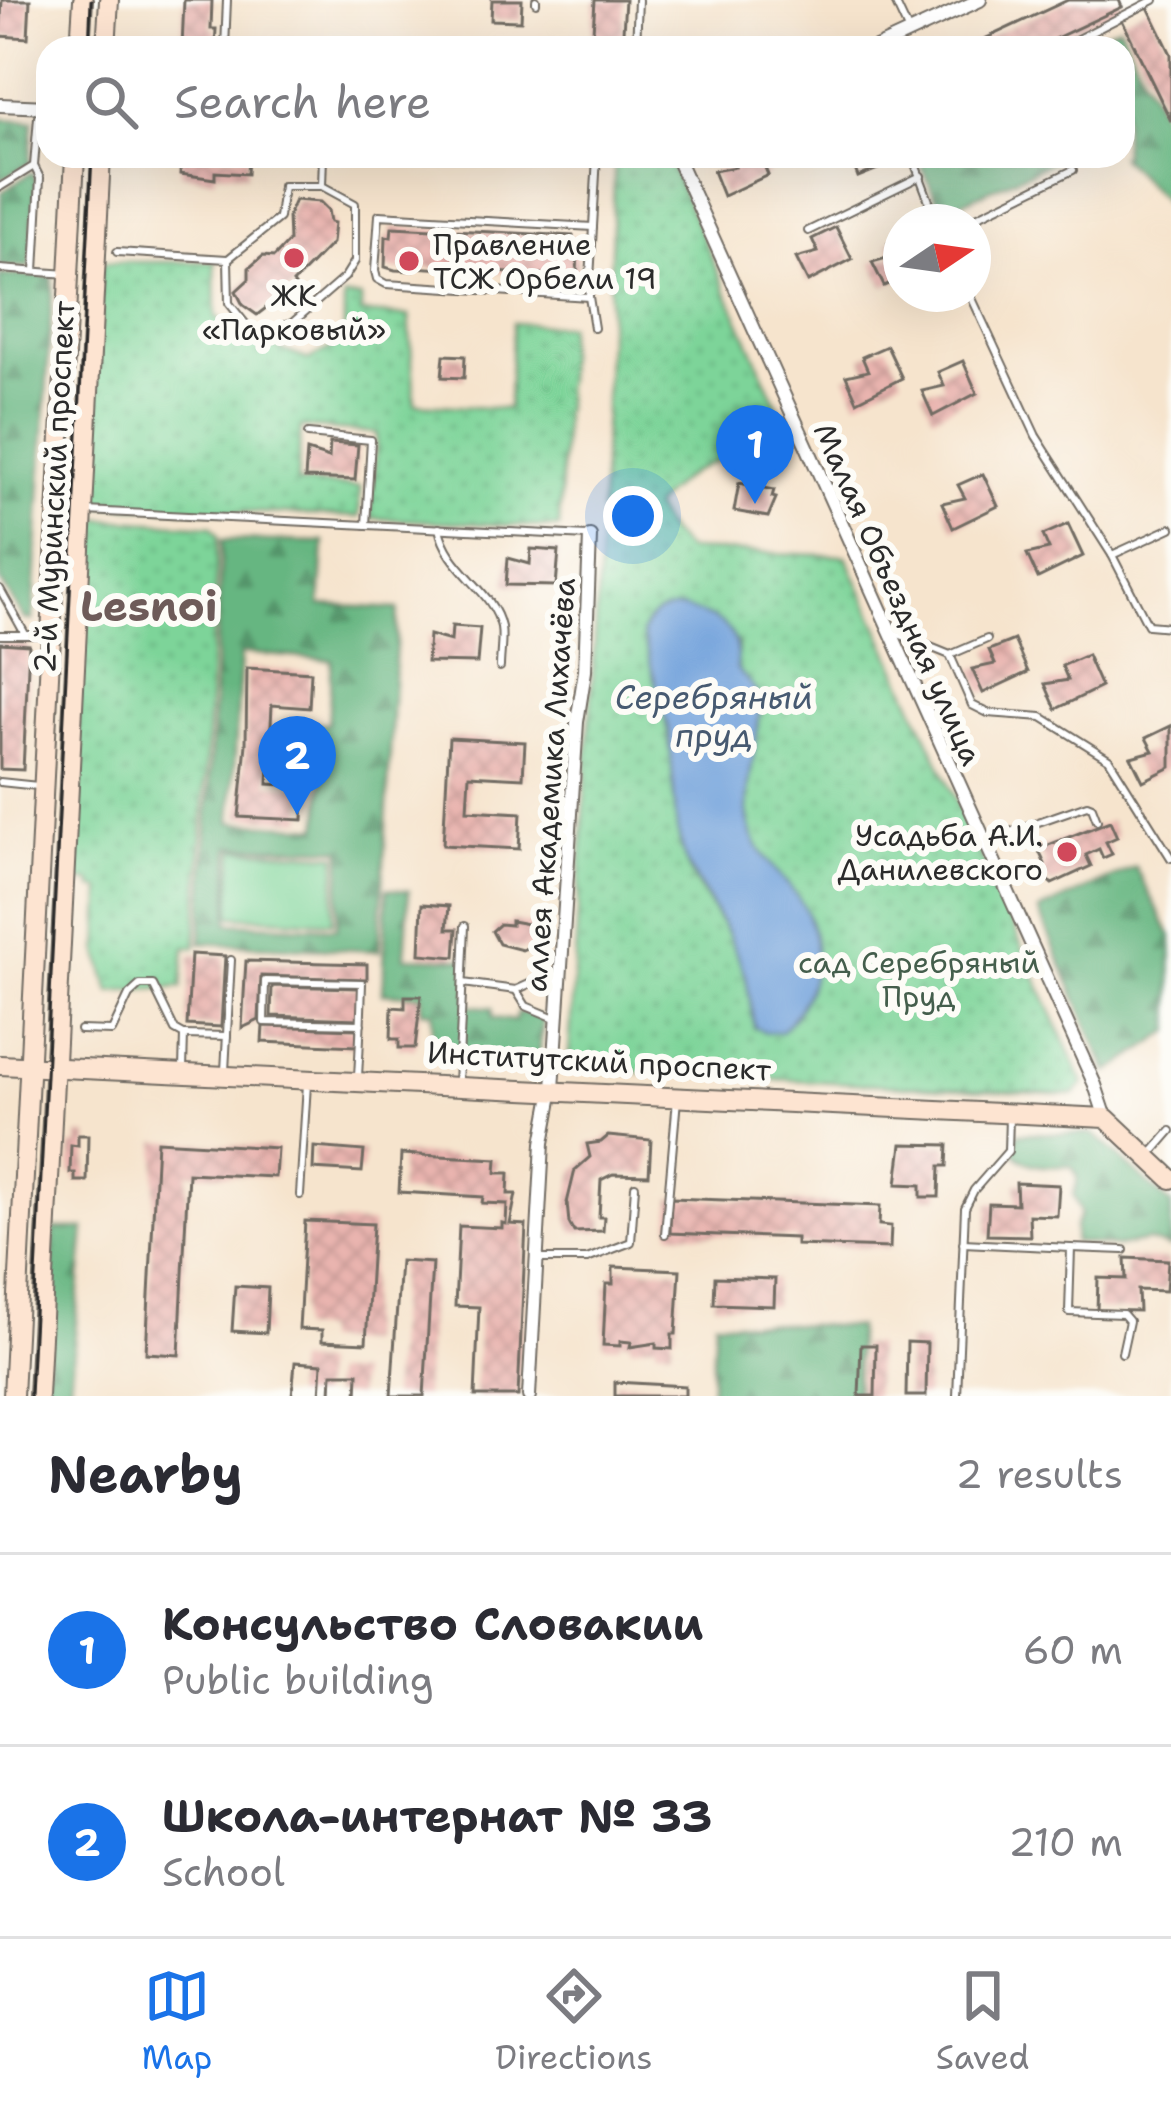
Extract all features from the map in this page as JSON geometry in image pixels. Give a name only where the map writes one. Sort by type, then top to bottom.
[{"type":"main road","points":[[81,36],[83,0]]},
{"type":"main road","points":[[107,36],[109,0]]},
{"type":"main road","name":"2-й Муринский проспект","points":[[13,1396],[9,1279],[29,1066],[74,168]]},
{"type":"main road","name":"2-й Муринский проспект","points":[[38,1396],[100,168]]},
{"type":"main road","name":"Институтский проспект","points":[[0,1064],[1106,1118]]},
{"type":"main road","points":[[1106,1118],[1171,1179]]},
{"type":"street","points":[[901,36],[980,0]]},
{"type":"street","points":[[0,105],[36,111]]},
{"type":"street","name":"Малая Объездная улица","points":[[681,168],[1095,1084],[1106,1118]]},
{"type":"street","name":"аллея Академика Лихачёва","points":[[529,1396],[543,1143],[553,1089],[577,722],[585,670],[590,536]]},
{"type":"lane","points":[[226,36],[227,0]]},
{"type":"lane","points":[[636,36],[638,0]]},
{"type":"lane","points":[[894,0],[909,32]]},
{"type":"lane","points":[[1084,36],[1154,0]]},
{"type":"lane","points":[[35,272],[40,178],[34,166],[36,154]]},
{"type":"lane","points":[[2,185],[34,166]]},
{"type":"lane","points":[[322,186],[323,168]]},
{"type":"lane","points":[[594,328],[589,297],[596,168]]},
{"type":"lane","points":[[917,168],[931,204]]},
{"type":"lane","points":[[991,210],[1073,170]]},
{"type":"lane","points":[[808,231],[921,176]]},
{"type":"lane","points":[[117,252],[228,259],[279,218],[283,186],[322,186],[355,204],[355,260],[346,277],[292,322],[268,331],[249,328],[229,303],[228,259]]},
{"type":"lane","points":[[589,297],[386,284],[376,279],[375,271],[379,215],[593,227]]},
{"type":"lane","points":[[0,269],[69,274]]},
{"type":"lane","points":[[978,312],[1036,436],[1112,555],[1148,625],[1171,627]]},
{"type":"lane","points":[[308,434],[371,440],[366,525]]},
{"type":"lane","points":[[83,511],[590,536]]},
{"type":"lane","points":[[439,528],[442,549],[491,606],[501,626],[500,667]]},
{"type":"lane","points":[[1112,555],[1171,529]]},
{"type":"lane","points":[[0,589],[26,634]]},
{"type":"lane","points":[[888,630],[950,655],[972,705],[988,713],[1042,718],[1109,759],[1171,858]]},
{"type":"lane","points":[[0,635],[51,634]]},
{"type":"lane","points":[[950,655],[987,639]]},
{"type":"lane","points":[[0,782],[44,786]]},
{"type":"lane","points":[[982,842],[1087,806],[1097,820]]},
{"type":"lane","points":[[458,1084],[465,926]]},
{"type":"lane","points":[[225,1074],[231,960]]},
{"type":"lane","points":[[463,983],[516,990],[540,979],[560,979]]},
{"type":"lane","points":[[358,1080],[361,1024],[362,983],[266,981],[264,1022],[361,1024]]},
{"type":"lane","points":[[80,1030],[112,1031],[129,995],[140,985],[153,985],[176,1030],[184,1035],[227,1036]]},
{"type":"lane","points":[[516,990],[537,1014],[558,1018]]},
{"type":"lane","points":[[183,1072],[184,1035]]},
{"type":"lane","points":[[300,1195],[307,1077]]},
{"type":"lane","points":[[665,1234],[677,1096]]},
{"type":"lane","points":[[957,1396],[964,1208],[1008,1151],[1009,1113]]},
{"type":"lane","points":[[1149,1157],[1171,1131]]},
{"type":"lane","points":[[536,1259],[586,1259],[631,1242],[635,1186]]},
{"type":"lane","points":[[963,1243],[1124,1250]]},
{"type":"lane","points":[[1071,1248],[1069,1312],[1123,1314],[1129,1321],[1122,1353]]},
{"type":"green space","points":[[1119,26],[1124,36],[1098,36]]},
{"type":"green space","points":[[1135,59],[1171,133],[1171,209],[1132,168]]},
{"type":"green space","points":[[0,119],[33,121],[30,163],[0,180]]},
{"type":"green space","name":"сад Серебряный Пруд","points":[[615,168],[671,168],[782,416],[756,418],[747,447],[691,473],[653,507],[686,550],[846,556],[1084,1084],[1074,1095],[568,1068],[597,606]],"holes":[[[738,643],[737,669],[753,688],[759,716],[748,818],[758,848],[812,929],[754,1027],[749,989],[737,953],[684,857],[663,711]]]},
{"type":"green space","points":[[922,168],[1038,168],[958,204],[939,204]]},
{"type":"green space","points":[[32,172],[36,181],[30,267],[0,266],[2,192]]},
{"type":"green space","points":[[101,262],[215,262],[216,317],[258,341],[309,360],[344,340],[344,297],[361,298],[361,313],[409,316],[415,404],[508,409],[513,323],[567,326],[559,528],[371,518],[377,433],[301,427],[297,483],[360,487],[359,517],[88,505]]},
{"type":"green space","points":[[0,275],[53,277],[33,620],[25,619],[0,581]]},
{"type":"green space","points":[[87,518],[211,526],[218,535],[196,947],[185,947],[182,987],[110,992],[99,953],[101,889],[93,888],[92,882],[71,880]]},
{"type":"green space","points":[[222,540],[324,542],[320,605],[398,609],[379,951],[201,943]],"holes":[[[241,653],[332,660],[328,724],[294,723],[290,769],[324,771],[319,827],[231,822]],[[230,846],[342,849],[337,928],[228,923]]]},
{"type":"green space","points":[[234,849],[337,855],[333,922],[230,916]]},
{"type":"green space","points":[[1135,867],[1171,936],[1171,1031],[1108,1073],[1039,911]]},
{"type":"green space","points":[[387,889],[409,891],[405,957],[469,959],[468,1005],[492,1008],[493,1018],[515,1021],[517,1012],[543,1017],[539,1059],[432,1055],[433,1012],[422,1011],[422,996],[383,993]]},
{"type":"green space","points":[[1018,1133],[1094,1134],[1171,1205],[1171,1248],[1148,1241],[1117,1247],[1074,1242],[1081,1214],[1073,1194],[1076,1173],[1071,1166],[1040,1166],[1020,1158],[1014,1152]]},
{"type":"green space","points":[[54,1229],[85,1229],[69,1396],[45,1396]]},
{"type":"green space","points":[[715,1321],[857,1327],[856,1396],[710,1396]]},
{"type":"water","name":"Серебряный пруд","points":[[682,608],[725,626],[735,643],[737,669],[755,691],[759,716],[748,819],[755,841],[797,896],[813,931],[810,985],[781,1032],[754,1027],[746,976],[727,932],[686,862],[677,830],[669,732],[642,633],[657,613]]},
{"type":"building","points":[[2,0],[30,0],[28,38],[0,36]]},
{"type":"building","points":[[184,0],[212,0],[211,29],[216,29],[216,36],[182,36]]},
{"type":"building","points":[[492,0],[522,0],[521,21],[491,20]]},
{"type":"building","points":[[595,0],[625,0],[623,36],[593,36]]},
{"type":"building","points":[[1068,0],[1119,0],[1122,7],[1060,36],[991,36]]},
{"type":"building","points":[[1148,7],[1171,54],[1171,121],[1135,47],[1135,36],[1130,36],[1122,20]]},
{"type":"building","points":[[180,168],[247,168],[247,174],[215,172],[215,179],[180,174]]},
{"type":"building","points":[[765,168],[768,175],[723,196],[713,171]]},
{"type":"building","points":[[855,168],[880,168],[858,177]]},
{"type":"building","name":"ЖК «Парковый»","points":[[295,200],[320,202],[328,210],[334,223],[332,243],[295,286],[257,315],[243,305],[236,291],[249,279],[249,268],[263,256],[274,257],[289,241],[288,216]]},
{"type":"building","points":[[392,227],[573,236],[572,246],[578,246],[577,277],[413,267],[413,271],[395,270],[385,267],[386,236],[391,237]]},
{"type":"building","points":[[836,227],[852,259],[808,282],[796,258],[818,252],[812,239]]},
{"type":"building","points":[[883,259],[883,284],[872,262]]},
{"type":"building","points":[[887,346],[902,378],[857,401],[846,376],[868,371],[862,357]]},
{"type":"building","points":[[444,355],[465,356],[464,378],[442,377]]},
{"type":"building","points":[[963,361],[977,393],[933,416],[922,391],[944,386],[938,372]]},
{"type":"building","points":[[330,443],[358,445],[355,480],[305,478],[307,451],[329,458]]},
{"type":"building","points":[[983,474],[998,506],[953,528],[942,503],[965,498],[958,485]]},
{"type":"building","points":[[739,483],[774,490],[772,497],[776,498],[768,517],[734,511]]},
{"type":"building","points":[[1068,524],[1083,556],[1038,578],[1027,554],[1049,549],[1043,535]]},
{"type":"building","points":[[531,549],[559,551],[556,586],[506,585],[508,558],[530,564]]},
{"type":"building","points":[[452,626],[480,628],[477,663],[427,662],[429,635],[451,641]]},
{"type":"building","points":[[1014,640],[1028,672],[983,693],[972,669],[995,664],[989,650]]},
{"type":"building","points":[[0,643],[29,645],[23,770],[0,769]]},
{"type":"building","points":[[1087,655],[1101,687],[1056,709],[1045,684],[1068,680],[1062,666]]},
{"type":"building","points":[[247,668],[311,672],[309,708],[272,705],[268,784],[304,786],[303,820],[239,817]]},
{"type":"building","points":[[1171,726],[1171,767],[1143,781],[1131,757],[1153,751],[1146,738]]},
{"type":"building","points":[[449,738],[525,742],[523,778],[469,775],[467,810],[521,813],[519,849],[443,845]]},
{"type":"building","name":"Усадьба А.И. Данилевского","points":[[1110,821],[1117,837],[1106,842],[1112,854],[1103,858],[1099,849],[1086,855],[1091,866],[1052,884],[1044,877],[1045,864],[1038,849]]},
{"type":"building","points":[[422,904],[449,906],[447,929],[457,929],[455,957],[420,954]]},
{"type":"building","points":[[511,921],[539,926],[545,940],[522,950],[499,944],[492,931]]},
{"type":"building","points":[[191,954],[225,956],[221,1027],[187,1025]]},
{"type":"building","points":[[246,961],[367,964],[367,979],[261,976],[259,1020],[242,1028]]},
{"type":"building","points":[[272,986],[359,988],[358,1019],[271,1016]]},
{"type":"building","points":[[405,996],[421,996],[415,1048],[399,1048],[399,1039],[391,1039],[392,1007],[405,1008]]},
{"type":"building","points":[[263,1026],[357,1029],[357,1046],[262,1042]]},
{"type":"building","points":[[78,1135],[88,1135],[87,1181],[75,1181],[75,1173],[70,1173],[71,1145],[78,1146]]},
{"type":"building","points":[[608,1136],[651,1140],[649,1175],[613,1174],[601,1180],[603,1231],[574,1232],[567,1203],[575,1170],[590,1157],[587,1144]]},
{"type":"building","points":[[157,1141],[277,1148],[275,1177],[188,1173],[179,1355],[146,1353]]},
{"type":"building","points":[[902,1144],[948,1145],[947,1166],[940,1166],[939,1197],[921,1197],[921,1185],[897,1184]]},
{"type":"building","points":[[314,1147],[364,1151],[362,1172],[313,1169]]},
{"type":"building","points":[[401,1154],[497,1159],[496,1173],[509,1173],[508,1194],[516,1194],[510,1224],[526,1225],[518,1396],[475,1396],[479,1307],[455,1306],[459,1226],[502,1228],[507,1204],[482,1203],[483,1197],[399,1192]]},
{"type":"building","points":[[1016,1183],[1059,1185],[1057,1216],[1029,1215],[1030,1236],[987,1235],[989,1203],[1017,1204]]},
{"type":"building","points":[[671,1198],[880,1206],[879,1225],[891,1226],[890,1248],[670,1233]]},
{"type":"building","points":[[305,1221],[373,1224],[366,1343],[322,1341],[322,1330],[299,1329]]},
{"type":"building","points":[[1125,1258],[1168,1260],[1166,1291],[1138,1290],[1139,1311],[1097,1310],[1098,1278],[1126,1279]]},
{"type":"building","points":[[400,1261],[432,1263],[424,1396],[391,1396]]},
{"type":"building","points":[[613,1267],[680,1270],[672,1349],[656,1348],[656,1343],[603,1345],[606,1284],[613,1284]]},
{"type":"building","points":[[715,1277],[775,1279],[774,1306],[714,1304]]},
{"type":"building","points":[[235,1286],[268,1288],[266,1333],[232,1331]]},
{"type":"building","points":[[907,1342],[927,1343],[926,1396],[906,1396]]},
{"type":"building","points":[[861,1345],[876,1345],[875,1396],[859,1396]]},
{"type":"building","points":[[295,1362],[322,1364],[320,1396],[292,1396]]},
{"type":"building","points":[[332,1373],[358,1373],[357,1396],[331,1394]]},
{"type":"building","points":[[615,1382],[685,1386],[685,1396],[615,1396]]},
{"type":"tram line","points":[[90,36],[91,0]]},
{"type":"tram line","points":[[30,1396],[91,168]]},
{"type":"place","name":"ЖК «Парковый»","points":[[294,258]]},
{"type":"place","name":"Правление ТСЖ Орбели 19","points":[[409,261]]},
{"type":"place","name":"Консульство Словакии","points":[[755,504]]},
{"type":"place","name":"Школа-интернат № 33","points":[[297,815]]},
{"type":"place","name":"Усадьба А.И. Данилевского","points":[[1067,852]]},
{"type":"district","name":"Lesnoi","points":[[149,606]]}]
